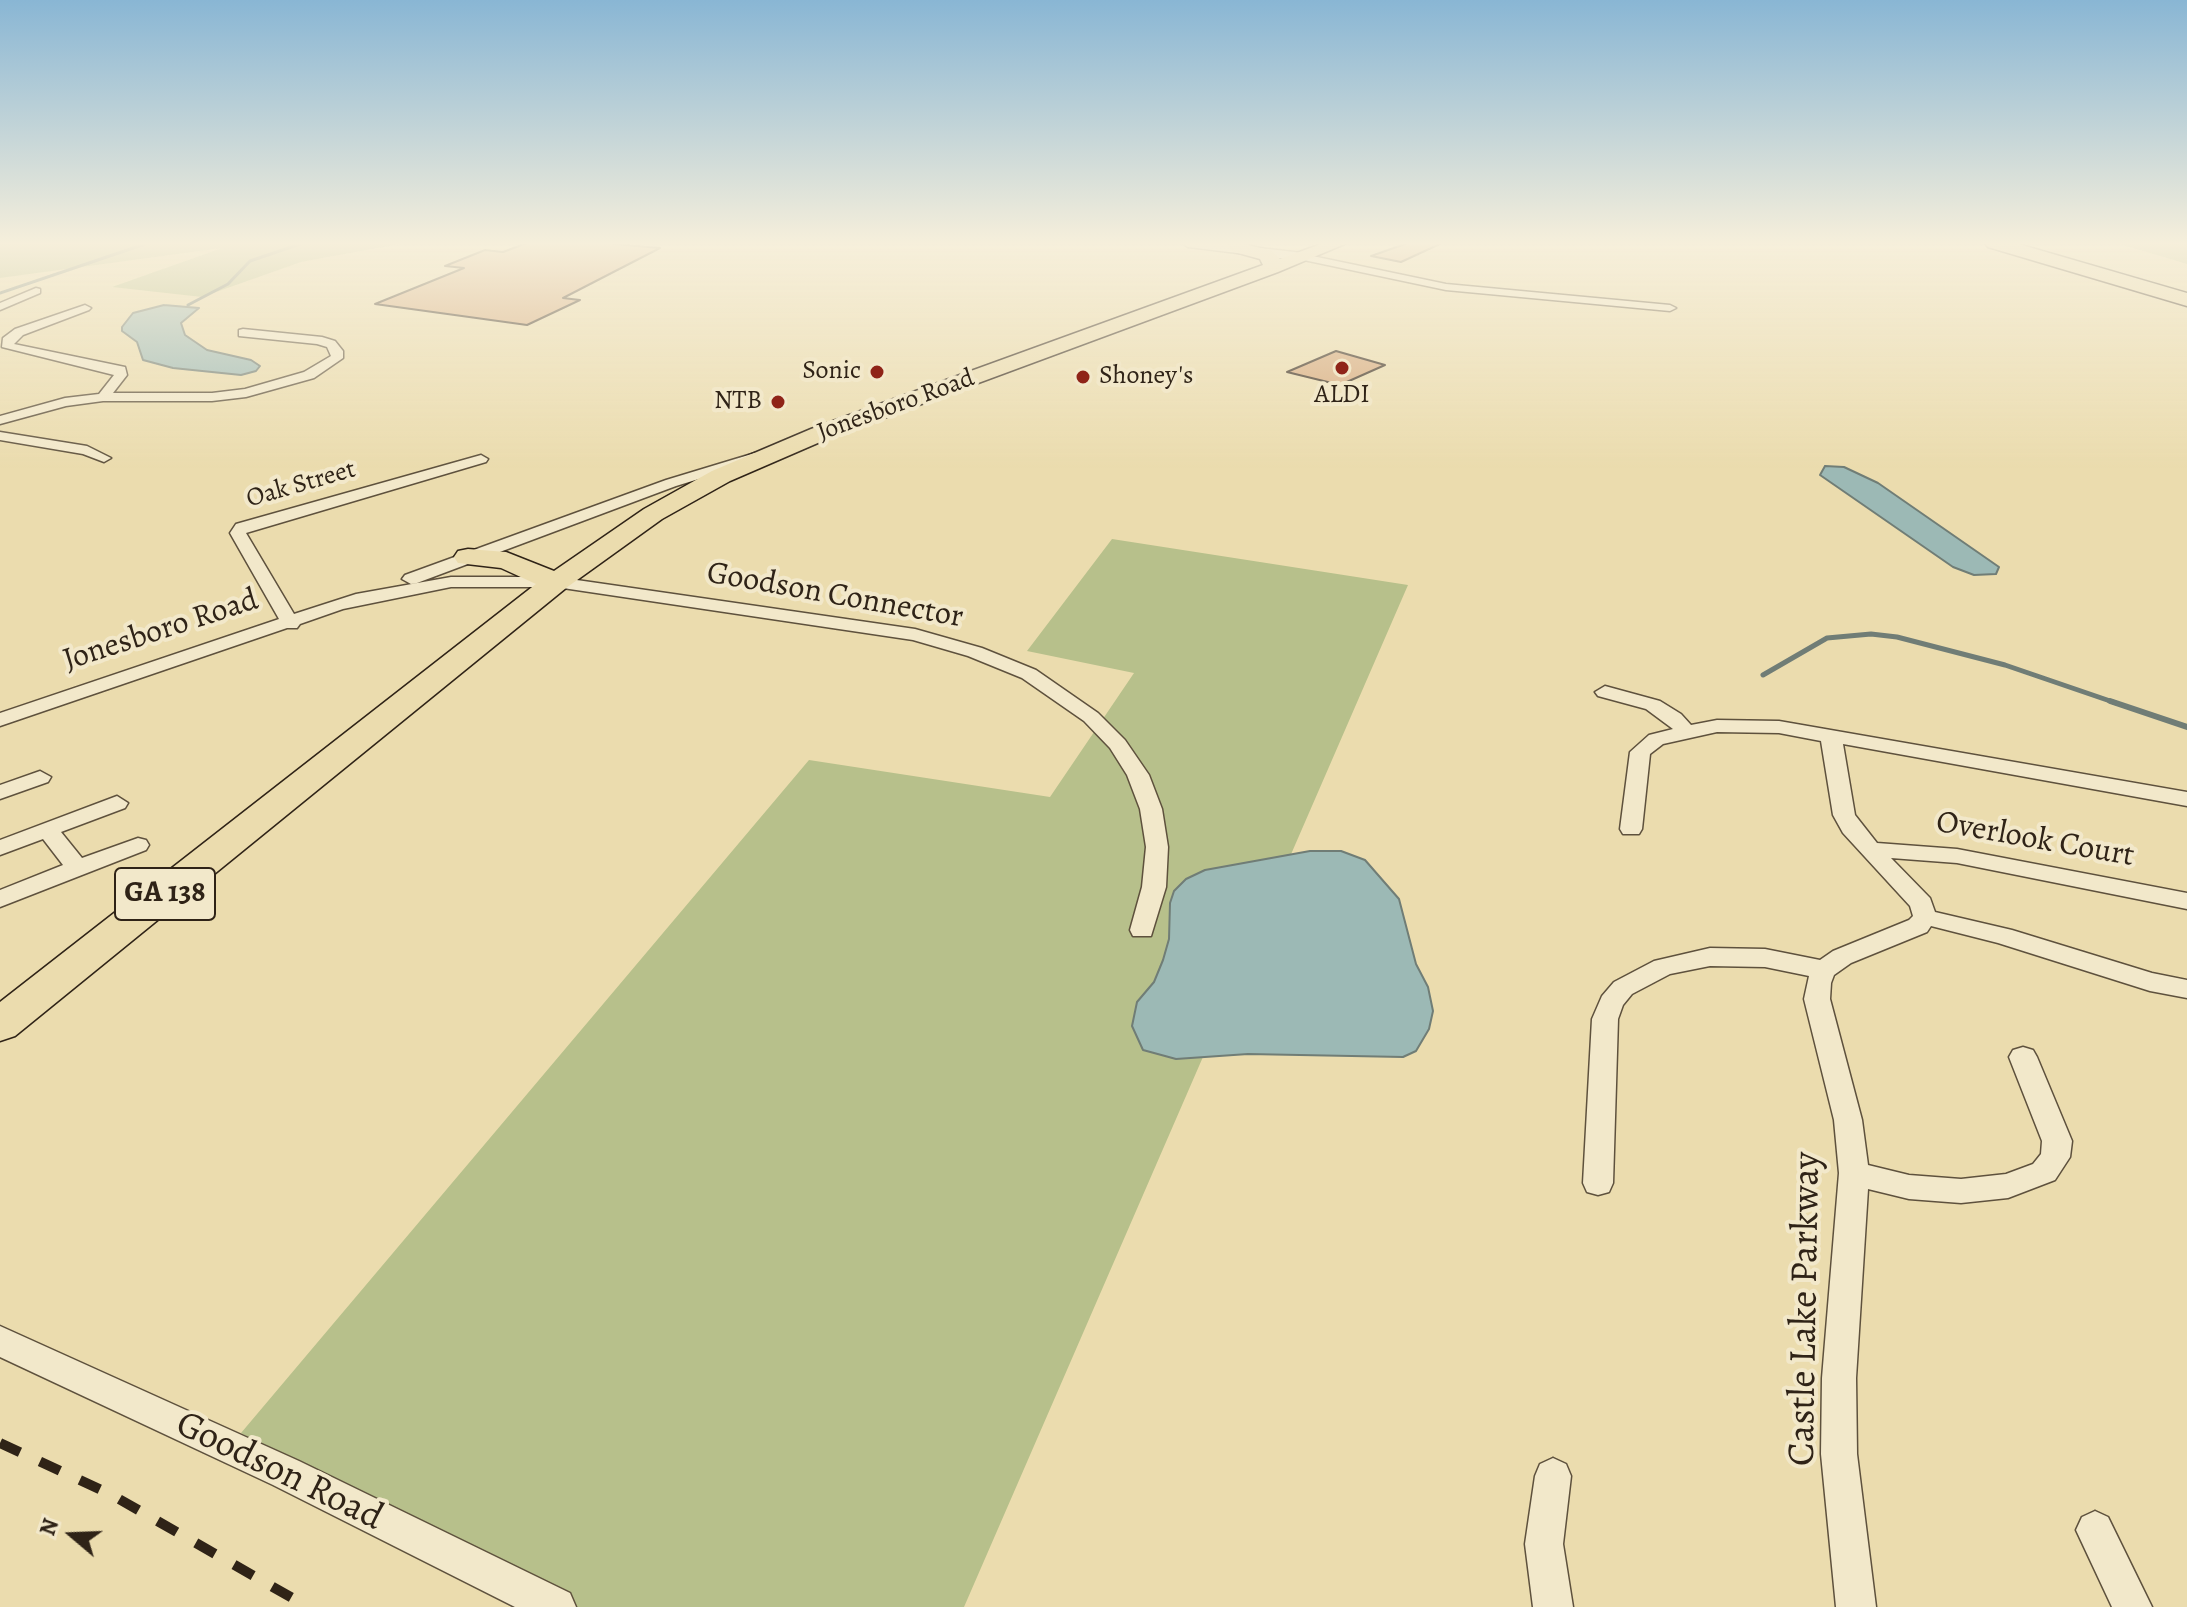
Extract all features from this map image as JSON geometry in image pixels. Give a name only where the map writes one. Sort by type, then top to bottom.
[{"type":"main road","name":"Jonesboro Road","points":[[556,582],[653,514],[768,454],[1137,318]]},
{"type":"main road","points":[[468,557],[506,560],[556,582]]},
{"type":"main road","points":[[496,581],[513,590],[508,620]]},
{"type":"main road","name":"GA 138","points":[[0,1025],[556,582]]},
{"type":"street","points":[[53,318],[5,339],[8,347],[120,370],[121,375],[103,397]]},
{"type":"street","points":[[0,420],[65,402],[103,397],[212,397],[246,393],[309,375],[337,358],[337,351],[331,344],[318,340],[243,333]]},
{"type":"street","points":[[0,436],[87,450],[104,458]]},
{"type":"street","name":"Jonesboro Road","points":[[0,720],[291,624],[671,483],[768,454]]},
{"type":"street","name":"Oak Street","points":[[291,624],[238,533],[242,527],[481,459]]},
{"type":"street","name":"Jonesboro Road","points":[[343,604],[437,584],[556,582]]},
{"type":"street","name":"Goodson Connector","points":[[556,582],[915,635],[975,652],[1029,674],[1091,717],[1118,744],[1138,775],[1151,809],[1157,847],[1154,887],[1142,930]]},
{"type":"street","points":[[1605,692],[1653,705],[1674,718],[1685,731]]},
{"type":"street","points":[[1631,829],[1640,752],[1656,739],[1685,731],[1747,725],[1831,736],[2187,799]]},
{"type":"street","points":[[1831,736],[1844,815],[1870,849],[1921,904],[1925,917]]},
{"type":"street","points":[[0,792],[40,777]]},
{"type":"street","points":[[3,842],[48,830],[117,803]]},
{"type":"street","points":[[48,830],[77,868]]},
{"type":"street","points":[[0,899],[138,845]]},
{"type":"street","name":"Overlook Court","points":[[1870,849],[1957,856],[2187,901]]},
{"type":"street","points":[[1598,1183],[1605,1019],[1611,1002],[1623,988],[1663,967],[1710,957],[1765,958],[1824,970],[1842,957],[1918,926],[1925,917]]},
{"type":"street","points":[[1925,917],[2003,936],[2150,982],[2187,989]]},
{"type":"street","name":"Castle Lake Parkway","points":[[1824,970],[1818,983],[1817,999],[1848,1120],[1854,1173],[1839,1378],[1839,1454],[1856,1607]]},
{"type":"street","points":[[1854,1173],[1909,1187],[1961,1191],[2008,1186],[2044,1172],[2055,1157],[2057,1141],[2023,1057]]},
{"type":"street","name":"Goodson Road","points":[[0,1341],[286,1473],[556,1607]]},
{"type":"street","points":[[1553,1476],[1544,1544],[1553,1607]]},
{"type":"street","points":[[2095,1530],[2132,1607]]},
{"type":"green space","points":[[1112,539],[1408,585],[964,1607],[559,1607],[241,1433],[809,760],[1050,797],[1134,673],[1027,651]]},
{"type":"water","points":[[129,318],[187,318],[181,323],[185,335],[207,350],[251,360],[260,366],[256,371],[241,375],[173,368],[143,360],[137,342],[122,331]]},
{"type":"water","points":[[1825,466],[1844,467],[1878,483],[1999,567],[1996,574],[1974,575],[1953,567],[1820,475]]},
{"type":"water","points":[[1310,851],[1341,851],[1365,860],[1399,899],[1416,964],[1428,987],[1433,1011],[1429,1029],[1416,1051],[1403,1057],[1248,1054],[1176,1059],[1143,1050],[1132,1026],[1137,1002],[1154,982],[1163,960],[1169,939],[1170,903],[1174,891],[1186,879],[1205,870]]},
{"type":"building","points":[[476,318],[542,318],[527,325]]},
{"type":"building","name":"ALDI","points":[[1336,351],[1385,365],[1340,385],[1287,372]]},
{"type":"waterway","points":[[1763,675],[1827,638],[1871,634],[1897,637],[2005,665],[2116,703]]},
{"type":"waterway","points":[[2110,701],[2187,727]]},
{"type":"railway","points":[[0,1443],[112,1495],[308,1607]]},
{"type":"place","name":"ALDI","points":[[1342,368]]},
{"type":"place","name":"Sonic","points":[[877,372]]},
{"type":"place","name":"Shoney's","points":[[1083,377]]},
{"type":"place","name":"NTB","points":[[778,402]]}]
